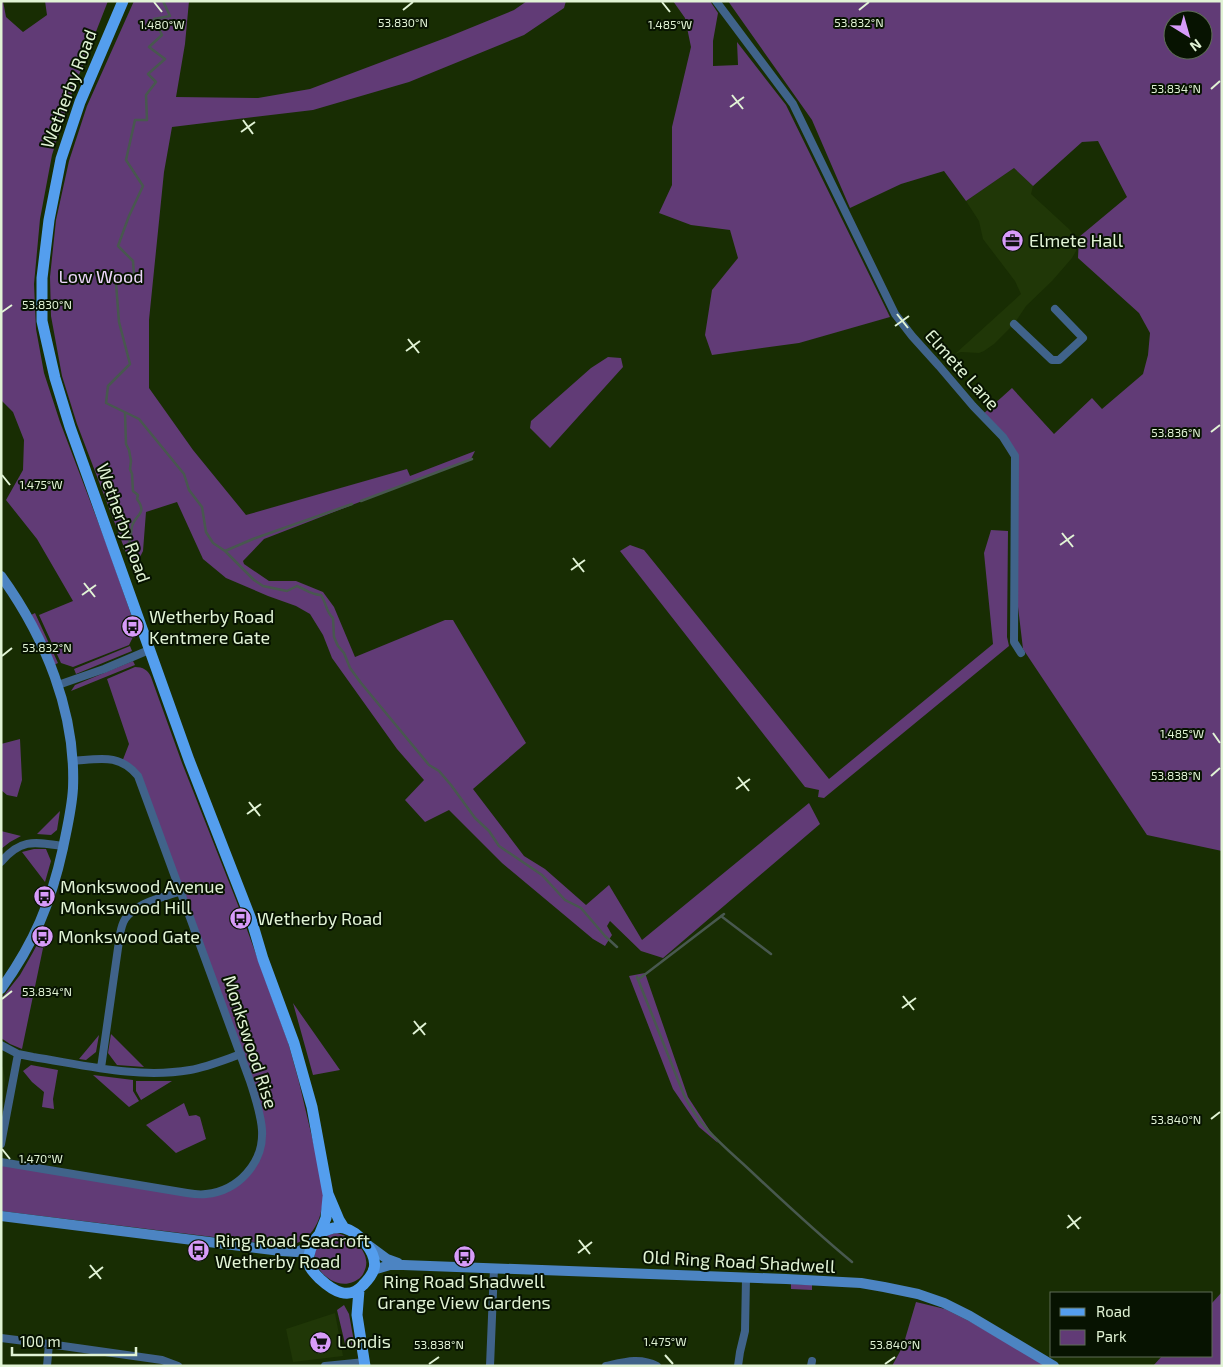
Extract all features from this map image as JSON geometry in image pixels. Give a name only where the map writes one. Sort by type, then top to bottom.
[{"type":"main road","name":"Wetherby Road","points":[[123,1],[80,102],[61,159],[49,220],[42,278],[42,321],[55,378],[70,427],[189,760],[252,922],[263,959],[294,1043],[312,1107],[328,1194]]},
{"type":"main road","points":[[1,576],[33,629],[58,685],[69,730],[73,787],[63,846],[43,918],[25,954],[1,989]]},
{"type":"main road","points":[[328,1194],[344,1228]]},
{"type":"main road","points":[[310,1267],[309,1260],[312,1246],[320,1234],[326,1218],[328,1194]]},
{"type":"main road","points":[[1,1216],[281,1251],[297,1252],[312,1246]]},
{"type":"main road","points":[[281,1251],[303,1261],[332,1289],[343,1293],[359,1290],[373,1270],[373,1255],[367,1245],[355,1233],[344,1228],[333,1228],[320,1234]]},
{"type":"main road","name":"Old Ring Road Shadwell","points":[[367,1245],[387,1259],[403,1265]]},
{"type":"main road","name":"Old Ring Road Shadwell","points":[[373,1270],[390,1265],[403,1265],[861,1283],[884,1286],[918,1294],[944,1303],[970,1316],[1054,1366]]},
{"type":"main road","points":[[359,1290],[357,1315],[365,1364]]},
{"type":"main road","points":[[339,1292],[357,1315]]},
{"type":"street","name":"Elmete Lane","points":[[716,1],[793,104],[895,314],[973,406],[1003,437],[1015,456],[1014,642],[1021,653]]},
{"type":"street","points":[[1014,324],[1052,360],[1059,360],[1083,338],[1055,308]]},
{"type":"street","points":[[58,685],[150,650]]},
{"type":"street","name":"Monkswood Rise","points":[[1,1162],[187,1193],[204,1194],[224,1190],[238,1182],[248,1172],[257,1158],[261,1146],[262,1130],[258,1110],[241,1054],[138,776],[122,762],[111,759],[72,761]]},
{"type":"street","points":[[1,862],[8,853],[24,844],[34,843],[63,846]]},
{"type":"street","points":[[101,1068],[120,934],[124,921],[142,905],[181,891]]},
{"type":"street","points":[[1,1045],[18,1054],[142,1073],[175,1072],[205,1066],[241,1054]]},
{"type":"street","points":[[1,1144],[18,1054]]},
{"type":"street","points":[[490,1366],[494,1268]]},
{"type":"street","points":[[738,1366],[745,1331],[746,1278]]},
{"type":"street","points":[[1,1338],[162,1360],[178,1366]]},
{"type":"street","points":[[47,1366],[48,1344]]},
{"type":"street","points":[[606,1366],[639,1360],[647,1361],[656,1366]]},
{"type":"street","points":[[325,1366],[365,1364]]},
{"type":"shaded area","points":[[1014,168],[1033,186],[1031,194],[1069,229],[1075,237],[1076,251],[1052,281],[1026,306],[1014,324],[994,344],[979,353],[961,352],[955,354],[1021,294],[1015,281],[983,239],[979,221],[966,201]]},
{"type":"shaded area","points":[[1,1066],[3,1067],[5,1080],[3,1099],[1,1099]]},
{"type":"shaded area","points":[[335,1313],[343,1356],[293,1362],[286,1329]]},
{"type":"green space","name":"Low Wood","points":[[2,1],[6,17],[23,32],[47,15],[45,1],[108,1],[70,98],[52,155],[40,219],[34,284],[36,329],[44,373],[60,422],[108,548],[133,620],[130,621],[135,633],[129,645],[73,667],[61,663],[39,615],[73,601],[37,539],[6,500],[23,470],[24,440],[13,412],[1,400]]},
{"type":"green space","points":[[134,1],[189,1],[185,44],[176,97],[258,98],[310,89],[448,37],[514,10],[527,1],[566,1],[564,8],[524,35],[409,82],[313,110],[172,127],[164,172],[149,320],[149,388],[193,450],[246,515],[407,469],[410,476],[475,451],[471,459],[264,539],[243,561],[244,564],[269,581],[296,581],[323,592],[334,607],[355,657],[445,620],[453,620],[526,743],[473,789],[524,856],[545,869],[586,905],[609,885],[642,940],[809,803],[820,824],[663,958],[641,951],[610,921],[607,926],[612,935],[605,946],[593,939],[502,863],[449,810],[425,822],[405,800],[424,780],[397,749],[332,658],[323,635],[310,614],[296,606],[226,578],[203,559],[177,502],[146,512],[143,551],[133,571],[77,424],[62,376],[51,316],[50,277],[56,220],[69,161],[87,106]]},
{"type":"green space","points":[[673,1],[710,1],[718,13],[713,41],[713,66],[738,65],[737,42],[786,105],[890,317],[799,343],[712,355],[705,335],[712,290],[738,258],[730,230],[691,225],[659,213],[672,185],[672,127],[691,47],[685,18]]},
{"type":"green space","points":[[728,1],[1222,1],[1222,851],[1147,835],[1023,649],[1016,590],[1015,456],[982,415],[1012,388],[1054,434],[1092,398],[1102,409],[1143,374],[1148,355],[1150,333],[1139,313],[1078,258],[1079,237],[1127,197],[1098,141],[1082,142],[1033,186],[1014,168],[966,201],[944,171],[901,184],[850,208],[812,120]]},
{"type":"green space","points":[[608,357],[621,358],[623,367],[550,448],[530,428],[531,421],[591,368]]},
{"type":"green space","points":[[991,530],[1008,531],[1007,637],[1009,646],[824,798],[818,797],[819,790],[805,787],[620,551],[630,545],[644,550],[829,779],[993,644],[984,553]]},
{"type":"green space","points":[[35,613],[58,663],[54,665],[31,615]]},
{"type":"green space","points":[[130,646],[132,651],[76,674],[74,669]]},
{"type":"green space","points":[[133,661],[135,665],[71,691],[75,685]]},
{"type":"green space","points":[[135,667],[145,669],[151,677],[182,763],[238,905],[288,1042],[299,1082],[323,1184],[323,1194],[320,1214],[312,1232],[297,1243],[286,1246],[1,1211],[1,1162],[204,1195],[238,1182],[257,1158],[260,1117],[143,787],[122,762],[129,744],[107,679]]},
{"type":"green space","points":[[20,739],[22,780],[17,797],[7,795],[1,790],[1,744]]},
{"type":"green space","points":[[60,811],[57,830],[51,835],[37,834]]},
{"type":"green space","points":[[1,831],[21,836],[1,849]]},
{"type":"green space","points":[[46,849],[51,861],[45,882],[22,852]]},
{"type":"green space","points":[[46,928],[22,1049],[1,1038],[1,999],[20,975]]},
{"type":"green space","points":[[645,973],[688,1097],[718,1143],[699,1127],[673,1089],[629,976]]},
{"type":"green space","points":[[293,1003],[340,1070],[313,1075]]},
{"type":"green space","points":[[111,1034],[144,1067],[117,1065],[108,1053]]},
{"type":"green space","points":[[99,1035],[96,1052],[86,1060],[79,1059]]},
{"type":"green space","points":[[31,1065],[58,1070],[53,1099],[54,1109],[42,1107],[44,1092],[23,1071]]},
{"type":"green space","points":[[93,1075],[133,1080],[133,1091],[139,1101],[129,1107]]},
{"type":"green space","points":[[136,1081],[172,1081],[141,1100],[136,1091]]},
{"type":"green space","points":[[184,1103],[189,1116],[196,1115],[200,1117],[206,1139],[176,1153],[146,1125]]},
{"type":"green space","points":[[337,1233],[355,1242],[364,1253],[366,1259],[366,1265],[360,1278],[345,1284],[337,1283],[323,1274],[315,1260],[315,1252],[322,1239]]},
{"type":"green space","points":[[791,1284],[812,1285],[812,1290],[791,1289]]},
{"type":"green space","points":[[1222,1292],[1222,1366],[1153,1366],[1161,1357],[1213,1357],[1213,1302]]},
{"type":"green space","points":[[916,1302],[945,1309],[1047,1366],[892,1366],[903,1346]]},
{"type":"green space","points":[[344,1305],[349,1314],[355,1347],[346,1348],[337,1310]]},
{"type":"waterway","points":[[163,1],[170,16],[154,19],[162,35],[149,47],[165,59],[148,74],[156,82],[146,95],[147,120],[135,120],[126,160],[143,186],[118,246],[133,261],[134,275],[116,283],[119,322],[130,364],[108,386],[106,403],[139,419],[184,474],[189,490],[202,507],[206,532],[213,543],[225,551],[254,580],[263,586],[287,591],[297,586],[311,593],[321,595],[333,618],[334,637],[344,653],[350,668],[429,765],[439,771],[475,818],[489,831],[499,846],[542,875],[565,900],[581,908],[617,947]]},
{"type":"waterway","points":[[124,548],[130,541],[132,526],[141,511],[137,499],[138,495],[133,491],[130,469],[131,461],[126,444],[125,413]]},
{"type":"waterway","points":[[361,501],[472,459]]},
{"type":"waterway","points":[[225,551],[253,539],[352,504]]},
{"type":"waterway","points":[[639,979],[724,914]]},
{"type":"waterway","points":[[721,916],[771,954]]},
{"type":"waterway","points":[[637,977],[684,1095],[698,1119],[725,1147],[852,1262]]},
{"type":"place","name":"Elmete Hall","points":[[1013,241]]},
{"type":"place","name":"Wetherby Road Kentmere Gate","points":[[133,627]]},
{"type":"place","name":"Monkswood Avenue Monkswood Hill","points":[[44,897]]},
{"type":"place","name":"Wetherby Road","points":[[241,919]]},
{"type":"place","name":"Monkswood Gate","points":[[42,937]]},
{"type":"place","name":"Ring Road Seacroft Wetherby Road","points":[[199,1251]]},
{"type":"place","name":"Ring Road Shadwell Grange View Gardens","points":[[464,1257]]},
{"type":"place","name":"Londis","points":[[321,1342]]}]
